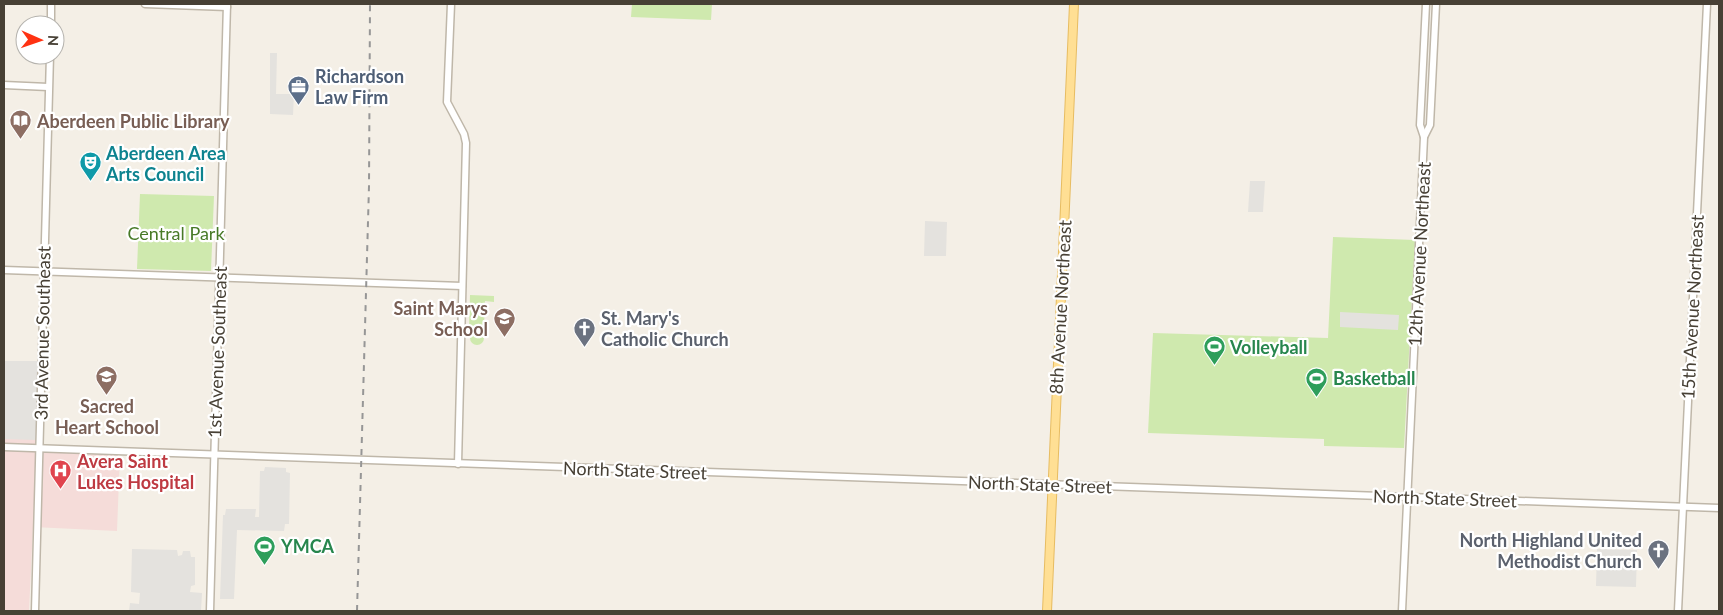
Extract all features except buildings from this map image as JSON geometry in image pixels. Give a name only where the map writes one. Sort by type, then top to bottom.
[{"type":"main road","name":"8th Avenue Northeast","points":[[1047,611],[1074,4]]},
{"type":"street","points":[[145,4],[227,5]]},
{"type":"street","points":[[451,4],[447,102],[464,134],[466,143],[458,464]]},
{"type":"street","name":"12th Avenue Northeast","points":[[1402,611],[1424,136],[1420,125],[1426,4]]},
{"type":"street","name":"12th Avenue Northeast","points":[[1424,136],[1430,125],[1436,4]]},
{"type":"street","name":"15th Avenue Northeast","points":[[1678,611],[1707,4]]},
{"type":"street","name":"1st Avenue Southeast","points":[[210,611],[227,5]]},
{"type":"street","name":"3rd Avenue Southeast","points":[[35,611],[49,65]]},
{"type":"street","points":[[4,85],[48,87]]},
{"type":"street","points":[[4,270],[462,286]]},
{"type":"street","name":"North State Street","points":[[4,447],[1719,508]]},
{"type":"shaded area","points":[[270,53],[277,53],[276,94],[294,94],[293,115],[270,114]]},
{"type":"shaded area","points":[[1250,181],[1265,181],[1263,212],[1248,212]]},
{"type":"shaded area","points":[[925,221],[947,222],[946,256],[924,256]]},
{"type":"shaded area","points":[[1340,312],[1399,315],[1398,330],[1340,327]]},
{"type":"shaded area","name":"Avera Saint Lukes Hospital","points":[[4,361],[38,362],[36,447],[120,454],[117,531],[33,527],[29,611],[4,611]]},
{"type":"shaded area","points":[[4,361],[38,361],[37,440],[4,439]]},
{"type":"shaded area","points":[[265,467],[286,468],[286,472],[290,473],[289,524],[285,524],[284,531],[237,530],[234,599],[220,599],[223,515],[225,515],[226,509],[256,509],[255,517],[259,517],[260,471],[264,471]]},
{"type":"shaded area","points":[[132,549],[177,550],[178,556],[182,555],[183,551],[190,551],[191,557],[195,557],[195,585],[191,586],[190,592],[202,593],[201,611],[129,611],[130,603],[139,604],[140,593],[131,592]]},
{"type":"shaded area","points":[[1597,549],[1637,550],[1636,587],[1596,586]]},
{"type":"green space","points":[[632,4],[712,4],[711,20],[631,17]]},
{"type":"green space","name":"Central Park","points":[[140,194],[214,196],[211,271],[137,269]]},
{"type":"green space","points":[[1333,237],[1415,240],[1404,448],[1324,446],[1324,439],[1148,433],[1153,333],[1328,338]]},
{"type":"green space","points":[[470,295],[494,296],[494,302],[485,301],[484,330],[469,329]]},
{"type":"green space","points":[[477,331],[482,333],[484,338],[482,343],[477,345],[472,343],[470,338],[472,333]]},
{"type":"railway","points":[[357,611],[369,186],[370,4]]},
{"type":"place","name":"Richardson Law Firm","points":[[299,105]]},
{"type":"place","name":"Aberdeen Public Library","points":[[21,140]]},
{"type":"place","name":"Aberdeen Area Arts Council","points":[[90,182]]},
{"type":"place","name":"Saint Marys School","points":[[504,337]]},
{"type":"place","name":"St. Mary's Catholic Church","points":[[585,347]]},
{"type":"place","name":"Volleyball","points":[[1214,366]]},
{"type":"place","name":"Sacred Heart School","points":[[107,395]]},
{"type":"place","name":"Basketball","points":[[1317,397]]},
{"type":"place","name":"Avera Saint Lukes Hospital","points":[[61,490]]},
{"type":"place","name":"YMCA","points":[[265,565]]},
{"type":"place","name":"North Highland United Methodist Church","points":[[1658,569]]}]
